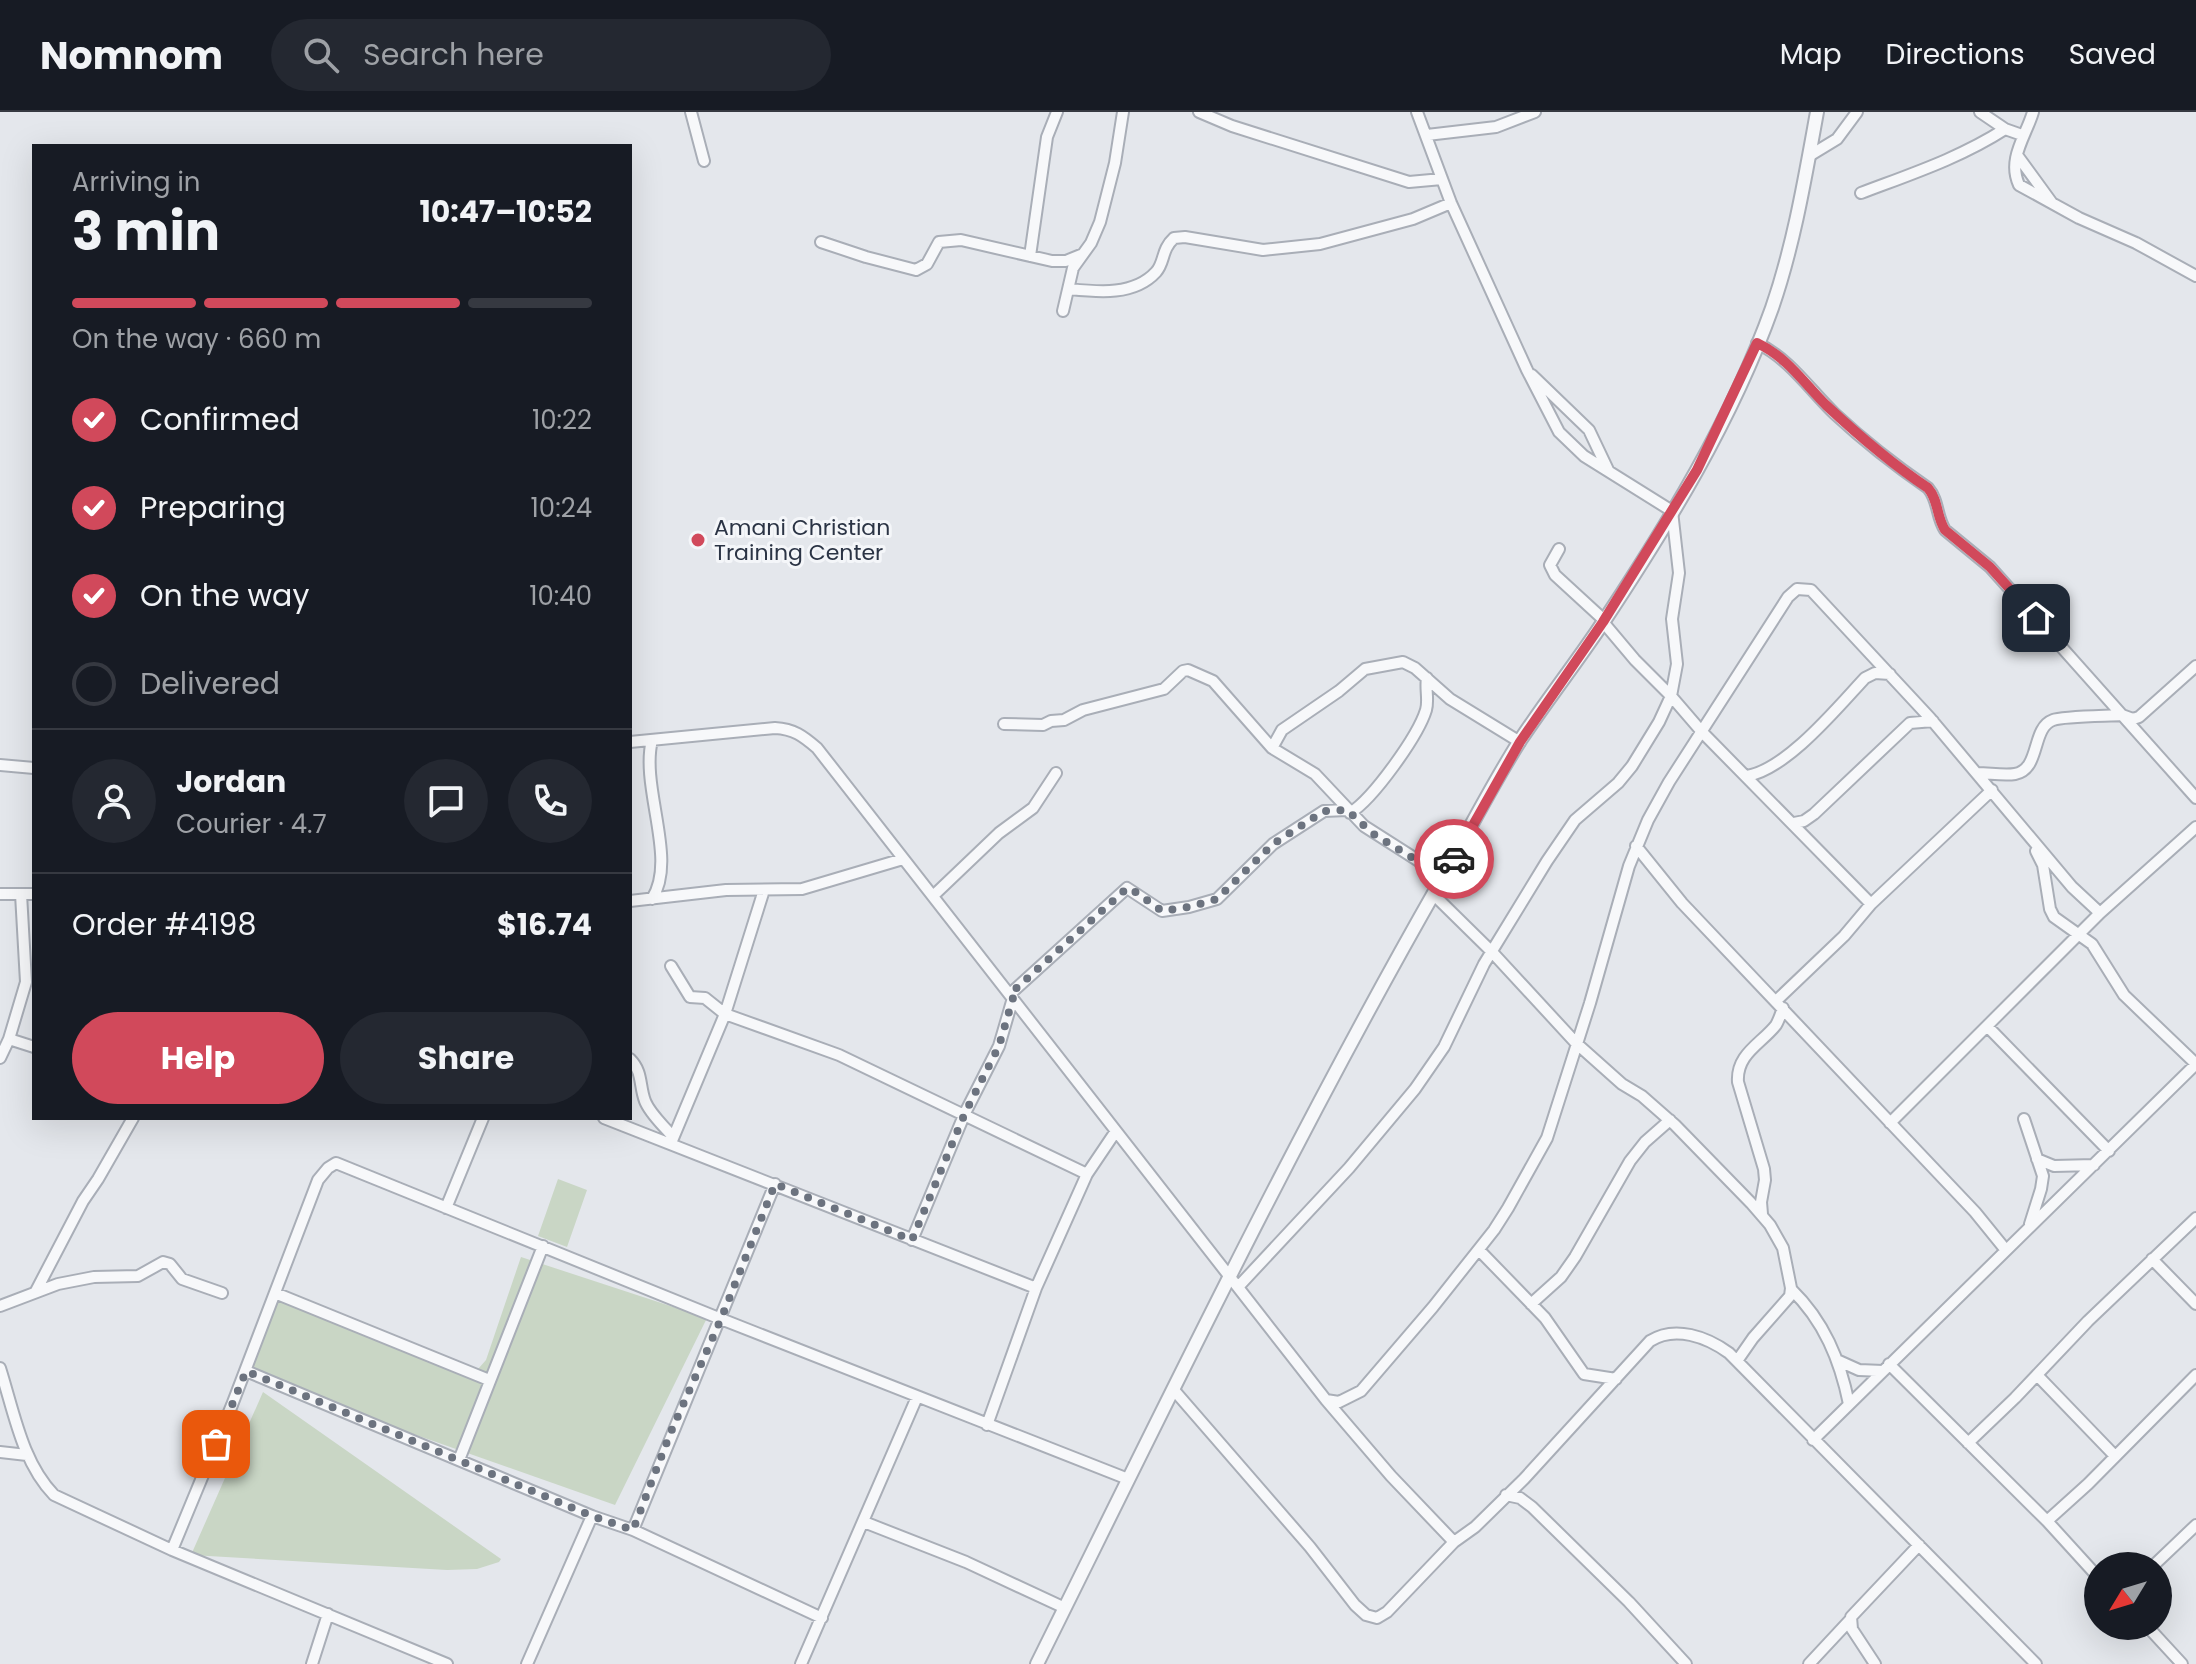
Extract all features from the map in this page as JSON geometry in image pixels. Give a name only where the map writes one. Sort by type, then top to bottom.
[{"type":"street","points":[[691,112],[704,161]]},
{"type":"street","points":[[1030,256],[1047,137],[1057,112]]},
{"type":"street","points":[[1063,311],[1073,268],[1094,238],[1108,196],[1123,112]]},
{"type":"street","points":[[1199,112],[1232,126],[1409,182],[1442,179]]},
{"type":"street","points":[[1417,112],[1451,203],[1527,370],[1559,432],[1572,446],[1609,472],[1672,511]]},
{"type":"street","points":[[1427,135],[1496,127],[1535,112]]},
{"type":"street","points":[[1037,1664],[1173,1389],[1235,1282],[1289,1162],[1434,895],[1520,742],[1604,621],[1697,470],[1757,343],[1786,265],[1801,207],[1817,112]]},
{"type":"street","points":[[1809,156],[1837,139],[1857,112]]},
{"type":"street","points":[[1980,112],[2005,129],[2022,135]]},
{"type":"street","points":[[2033,112],[2017,155],[2015,176],[2019,185],[2196,276]]},
{"type":"street","points":[[1861,193],[1931,168],[1980,145],[2005,129]]},
{"type":"street","points":[[2017,155],[2053,205]]},
{"type":"street","points":[[1069,289],[1104,292],[1142,282],[1156,272],[1163,251],[1174,238],[1185,237],[1263,250],[1320,244],[1413,219],[1451,203]]},
{"type":"street","points":[[821,242],[916,270],[927,264],[942,241],[961,240],[1052,261],[1066,261],[1083,254]]},
{"type":"street","points":[[1757,343],[1782,357],[1850,427],[1928,488],[1935,496],[1945,530],[1990,567],[2196,798]]},
{"type":"street","points":[[1527,370],[1589,430],[1609,472]]},
{"type":"street","points":[[1235,1282],[1334,1185],[1415,1089],[1444,1047],[1492,952],[1547,861],[1575,820],[1618,783],[1641,754],[1671,696],[1677,664],[1672,619],[1679,573],[1672,511]]},
{"type":"street","points":[[1559,549],[1550,565],[1555,575],[1604,621],[1635,660],[1702,732],[1871,904]]},
{"type":"street","points":[[1326,1400],[1339,1402],[1361,1391],[1479,1250],[1508,1208],[1547,1138],[1636,846],[1664,790],[1767,627],[1797,589],[1811,590],[1890,674],[1978,773],[2072,887],[2100,913]]},
{"type":"street","points":[[1272,748],[1282,730],[1369,667],[1403,662],[1450,699],[1520,742]]},
{"type":"street","points":[[1978,773],[2015,774],[2021,771],[2032,759],[2042,729],[2053,720],[2122,715],[2133,719],[2139,717],[2196,666]]},
{"type":"street","points":[[1004,724],[1043,725],[1064,720],[1083,710],[1164,689],[1188,670],[1213,681],[1272,748],[1315,774],[1372,833],[1444,877]]},
{"type":"street","points":[[1747,776],[1774,766],[1820,726],[1865,678],[1875,673],[1890,674]]},
{"type":"street","points":[[912,1240],[965,1113],[999,1046],[1012,996],[1127,888],[1162,911],[1211,901],[1273,844],[1324,811],[1349,812],[1365,801],[1382,781],[1424,715],[1427,678]]},
{"type":"street","points":[[1794,823],[1814,814],[1910,723],[1933,721]]},
{"type":"street","points":[[632,742],[720,732],[790,729],[817,748],[1326,1400],[1391,1476],[1454,1542]]},
{"type":"street","points":[[652,740],[649,761],[662,879],[652,899]]},
{"type":"street","points":[[0,765],[32,768]]},
{"type":"street","points":[[933,896],[999,833],[1035,806],[1056,773]]},
{"type":"street","points":[[1762,1216],[1764,1169],[1752,1134],[1738,1072],[1744,1058],[1776,1024],[1780,1004],[1871,904],[1992,790]]},
{"type":"street","points":[[1890,1123],[2100,913],[2196,827]]},
{"type":"street","points":[[1813,1440],[2196,1064],[2124,995],[2096,948],[2080,933],[2054,917],[2043,865],[2028,835]]},
{"type":"street","points":[[1636,846],[1682,903],[1975,1212],[2005,1249]]},
{"type":"street","points":[[632,901],[726,890],[821,885],[903,859]]},
{"type":"street","points":[[672,1140],[725,1014],[764,890]]},
{"type":"street","points":[[0,894],[32,894]]},
{"type":"street","points":[[0,1058],[26,982],[21,894]]},
{"type":"street","points":[[1434,895],[1576,1043],[1622,1084],[1670,1120],[1762,1216],[1783,1248],[1791,1289],[1820,1325],[1838,1360],[1849,1404]]},
{"type":"street","points":[[671,966],[690,997],[705,998],[725,1014],[839,1055],[1087,1174]]},
{"type":"street","points":[[1987,1026],[2109,1151]]},
{"type":"street","points":[[9,1039],[32,1046]]},
{"type":"street","points":[[633,1062],[639,1070],[646,1104],[672,1140]]},
{"type":"street","points":[[2024,1119],[2042,1184],[2029,1226]]},
{"type":"street","points":[[36,1291],[83,1201],[132,1120]]},
{"type":"street","points":[[446,1208],[482,1120]]},
{"type":"street","points":[[610,1120],[672,1140],[1036,1288]]},
{"type":"street","points":[[1531,1304],[1561,1277],[1630,1161],[1645,1142],[1670,1120]]},
{"type":"street","points":[[987,1425],[1036,1288],[1087,1174],[1116,1131]]},
{"type":"street","points":[[2037,1159],[2054,1166],[2094,1165]]},
{"type":"street","points":[[172,1550],[246,1371],[318,1180],[336,1163],[1128,1479]]},
{"type":"street","points":[[633,1530],[775,1184]]},
{"type":"street","points":[[1968,1443],[2196,1218]]},
{"type":"street","points":[[459,1460],[543,1246]]},
{"type":"street","points":[[1479,1250],[1560,1336],[1584,1374],[1616,1379]]},
{"type":"street","points":[[2152,1259],[2196,1304]]},
{"type":"street","points":[[0,1306],[36,1291],[94,1277],[138,1276],[158,1263],[167,1262],[182,1279],[222,1293]]},
{"type":"street","points":[[1737,1361],[1785,1303],[1791,1289]]},
{"type":"street","points":[[275,1293],[489,1380]]},
{"type":"street","points":[[1173,1389],[1310,1547],[1338,1585],[1366,1615],[1377,1618],[1387,1612],[1454,1542],[1475,1527],[1524,1479],[1650,1341],[1682,1333],[1712,1343],[1737,1361],[2036,1664]]},
{"type":"street","points":[[1838,1360],[1859,1370],[1886,1368],[1968,1443],[2084,1562]]},
{"type":"street","points":[[0,1368],[27,1455],[54,1495],[172,1550],[447,1664]]},
{"type":"street","points":[[246,1371],[592,1516],[633,1530],[822,1618]]},
{"type":"street","points":[[2037,1375],[2115,1456]]},
{"type":"street","points":[[2047,1521],[2196,1375]]},
{"type":"street","points":[[801,1664],[917,1397]]},
{"type":"street","points":[[0,1452],[27,1455]]},
{"type":"street","points":[[1524,1479],[1525,1501]]},
{"type":"street","points":[[1506,1495],[1525,1501],[1629,1602],[1686,1664]]},
{"type":"street","points":[[527,1664],[592,1516]]},
{"type":"street","points":[[864,1522],[966,1562],[1065,1608]]},
{"type":"street","points":[[2168,1552],[2196,1525]]},
{"type":"street","points":[[1809,1664],[1850,1620],[1852,1613],[1919,1545]]},
{"type":"street","points":[[312,1664],[328,1614]]},
{"type":"street","points":[[1850,1620],[1852,1629],[1875,1664]]},
{"type":"street","points":[[2160,1640],[2182,1664]]},
{"type":"green space","points":[[558,1179],[587,1190],[567,1247],[538,1236]]},
{"type":"green space","points":[[521,1257],[707,1318],[615,1505],[240,1373],[271,1296],[471,1377],[486,1360]]},
{"type":"green space","points":[[263,1392],[501,1559],[499,1562],[477,1569],[447,1570],[191,1555]]},
{"type":"way so far","points":[[216,1444],[246,1371],[592,1516],[633,1530],[775,1184],[912,1240],[965,1113],[999,1046],[1013,998],[1010,994],[1127,888],[1162,911],[1217,899],[1273,844],[1317,814],[1331,810],[1347,810],[1372,833],[1444,877],[1454,859]]},
{"type":"place","name":"Amani Christian Training Center","points":[[698,540]]},
{"type":"route","points":[[1454,859],[1520,742],[1603,622],[1697,470],[1757,343],[1782,357],[1821,400],[1873,448],[1928,488],[1938,503],[1945,530],[1990,567],[2036,618]]}]
